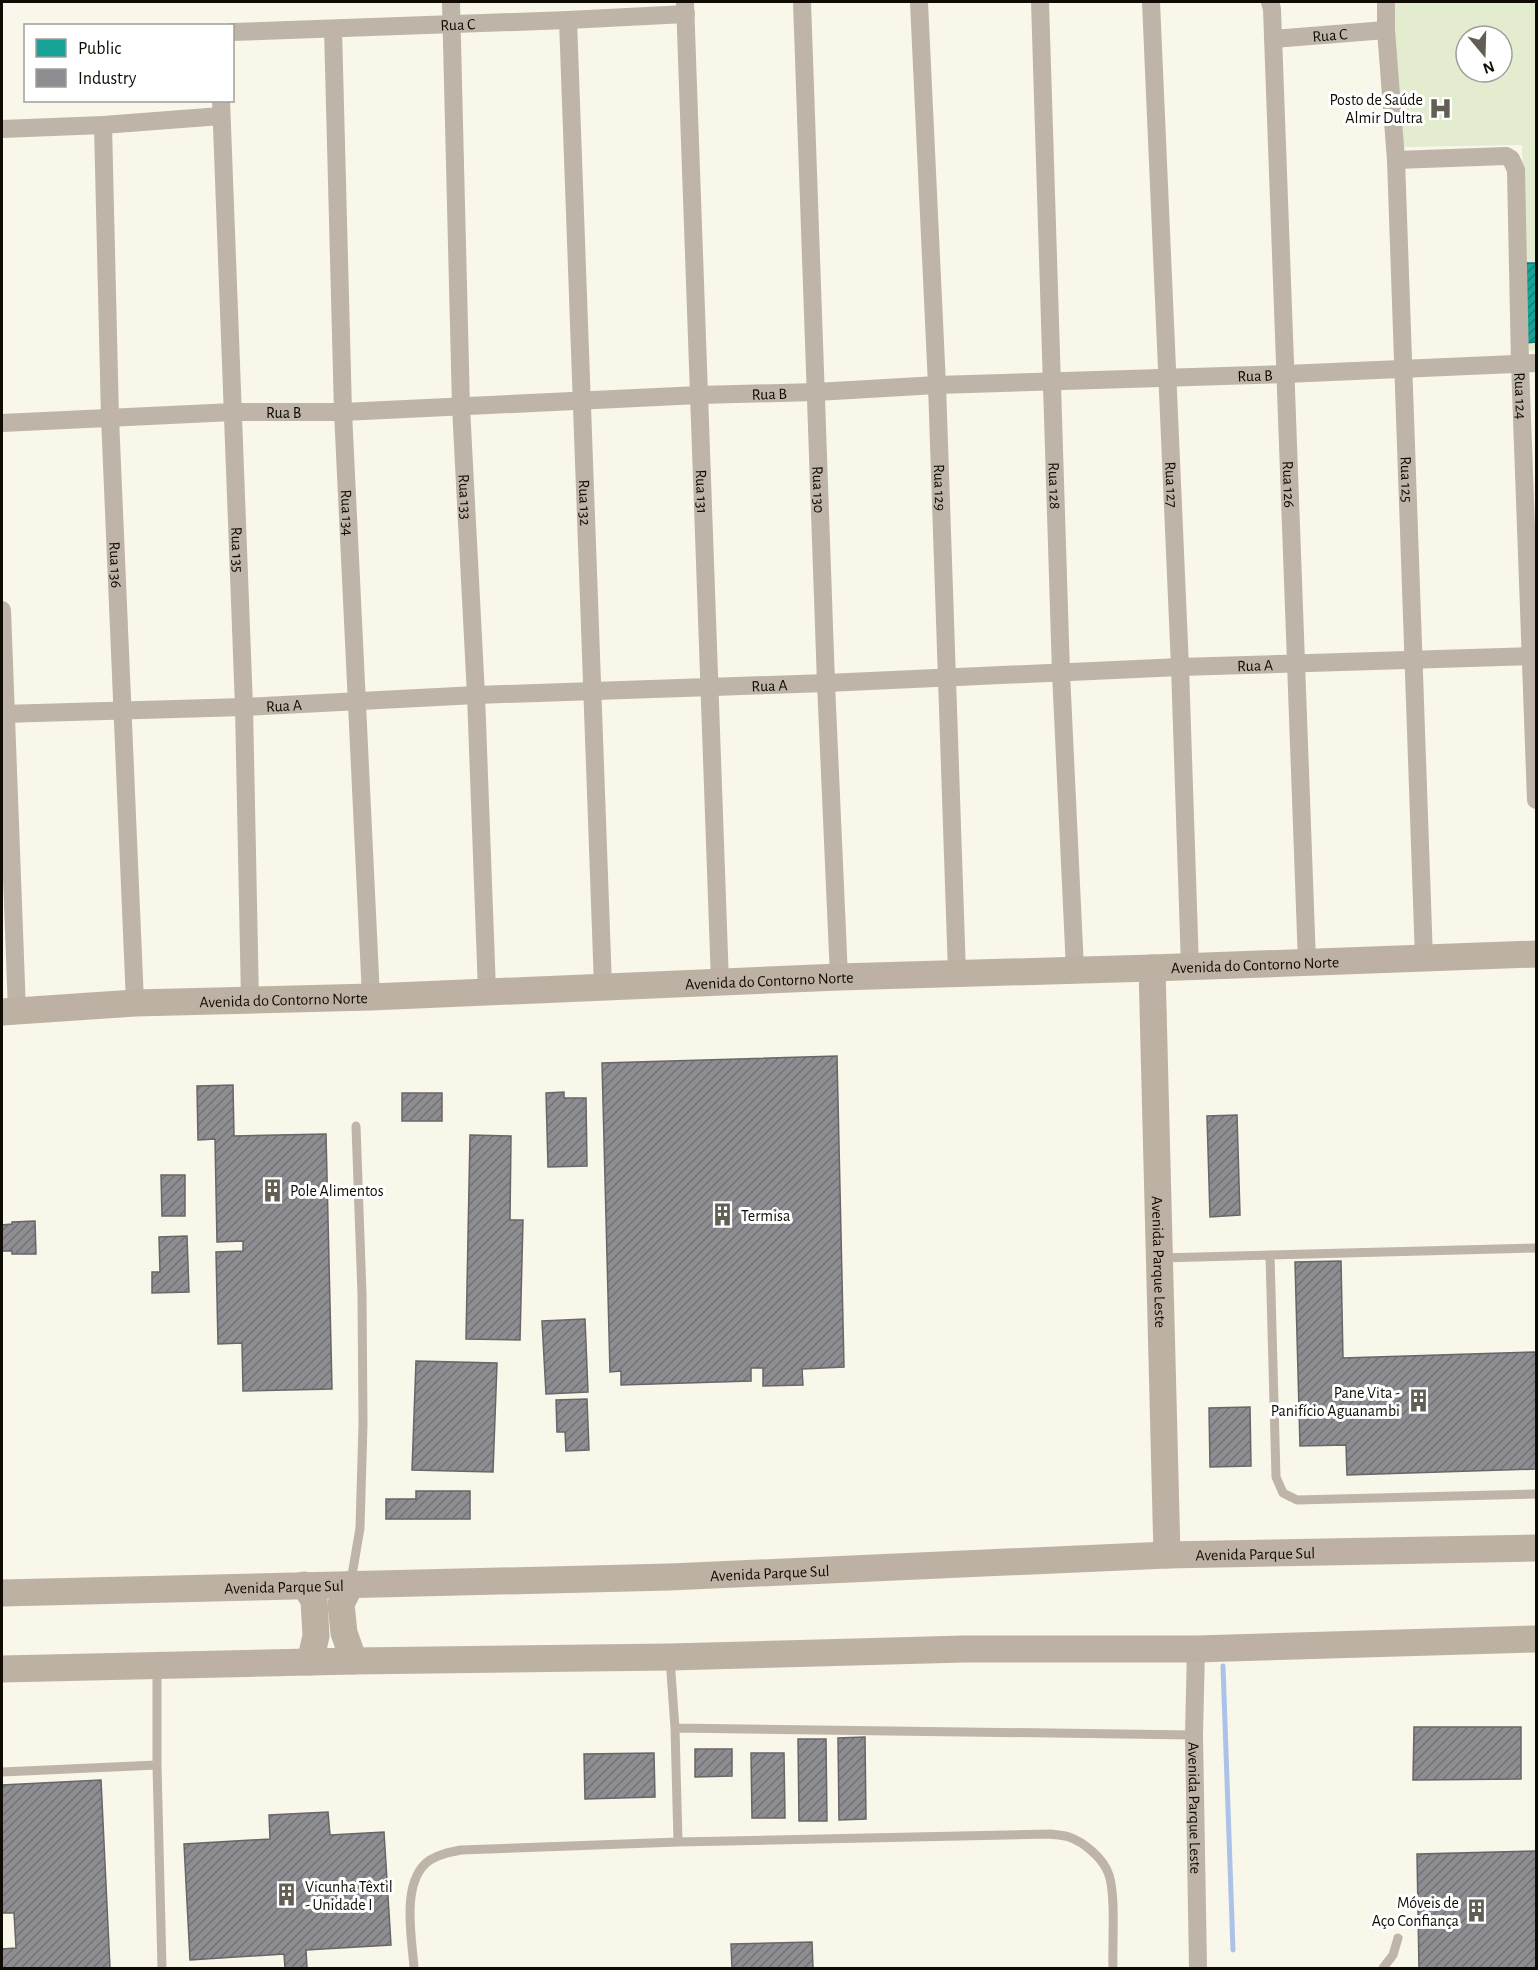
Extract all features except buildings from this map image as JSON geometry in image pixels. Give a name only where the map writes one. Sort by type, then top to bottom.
[{"type":"street","name":"Rua 133","points":[[451,2],[460,407],[476,695],[487,991]]},
{"type":"street","name":"Rua 130","points":[[802,2],[826,683],[839,977]]},
{"type":"street","name":"Rua 129","points":[[919,2],[937,385],[957,973]]},
{"type":"street","name":"Rua 128","points":[[1040,2],[1061,673],[1076,969]]},
{"type":"street","name":"Rua 127","points":[[1151,2],[1180,667],[1190,967]]},
{"type":"street","name":"Rua 125","points":[[1386,2],[1396,160],[1424,959]]},
{"type":"street","name":"Rua 126","points":[[1271,5],[1298,664],[1307,962]]},
{"type":"street","name":"Rua C","points":[[234,32],[568,20],[685,8]]},
{"type":"street","name":"Rua 131","points":[[685,8],[720,982]]},
{"type":"street","name":"Rua 132","points":[[568,20],[603,986]]},
{"type":"street","name":"Rua 134","points":[[333,29],[343,412],[371,997]]},
{"type":"street","name":"Rua C","points":[[1273,39],[1386,30]]},
{"type":"street","points":[[2,129],[103,125],[221,108]]},
{"type":"street","name":"Rua 135","points":[[221,108],[244,707],[250,1000]]},
{"type":"street","name":"Rua 136","points":[[103,125],[110,418],[135,1004]]},
{"type":"street","name":"Rua 124","points":[[1396,160],[1506,156],[1511,159],[1516,170],[1528,363],[1536,800]]},
{"type":"street","name":"Rua B","points":[[2,423],[233,412],[343,412],[937,385],[1286,374],[1528,363]]},
{"type":"street","points":[[2,610],[9,1011]]},
{"type":"street","name":"Rua A","points":[[3,714],[244,707],[476,695],[826,683],[1180,667],[1534,656]]},
{"type":"street","name":"Avenida do Contorno Norte","points":[[9,1011],[135,1004],[371,997],[839,977],[1536,954]]},
{"type":"street","name":"Avenida Parque Leste","points":[[1152,968],[1167,1555]]},
{"type":"street","name":"Avenida Parque Sul","points":[[2,1593],[670,1577],[1167,1555],[1536,1548]]},
{"type":"street","points":[[351,1584],[342,1604],[344,1633],[354,1661]]},
{"type":"street","points":[[304,1585],[314,1600],[316,1636],[310,1662]]},
{"type":"street","points":[[2,1669],[670,1657],[964,1648],[1196,1649],[1536,1639]]},
{"type":"street","name":"Avenida Parque Leste","points":[[1196,1649],[1194,1735],[1198,1968]]},
{"type":"lane","points":[[351,1584],[360,1528],[363,1424],[356,1126]]},
{"type":"lane","points":[[1159,1258],[1536,1248]]},
{"type":"lane","points":[[1270,1255],[1276,1477],[1283,1493],[1297,1500],[1536,1494]]},
{"type":"lane","points":[[670,1657],[675,1728],[678,1842]]},
{"type":"lane","points":[[157,1666],[162,1968]]},
{"type":"lane","points":[[675,1728],[1194,1735]]},
{"type":"lane","points":[[2,1772],[157,1765]]},
{"type":"lane","points":[[414,1968],[410,1897],[417,1875],[428,1861],[444,1853],[461,1850],[678,1842],[1050,1834],[1070,1837],[1084,1845],[1099,1858],[1109,1874],[1112,1894],[1113,1968]]},
{"type":"lane","points":[[1383,1968],[1394,1955],[1398,1938]]},
{"type":"green space","points":[[1394,2],[1536,2],[1536,350],[1526,351],[1522,145],[1398,147]]},
{"type":"waterway","points":[[1223,1666],[1233,1950]]},
{"type":"place","name":"Posto de Saúde Almir Dultra","points":[[1441,108]]},
{"type":"place","name":"Pole Alimentos","points":[[272,1190]]},
{"type":"place","name":"Termisa","points":[[723,1215]]},
{"type":"place","name":"Pane Vita - Panifício Aguanambi","points":[[1418,1401]]},
{"type":"place","name":"Vicunha Têxtil - Unidade I","points":[[287,1895]]},
{"type":"place","name":"Móveis de Aço Confiança","points":[[1477,1911]]}]
